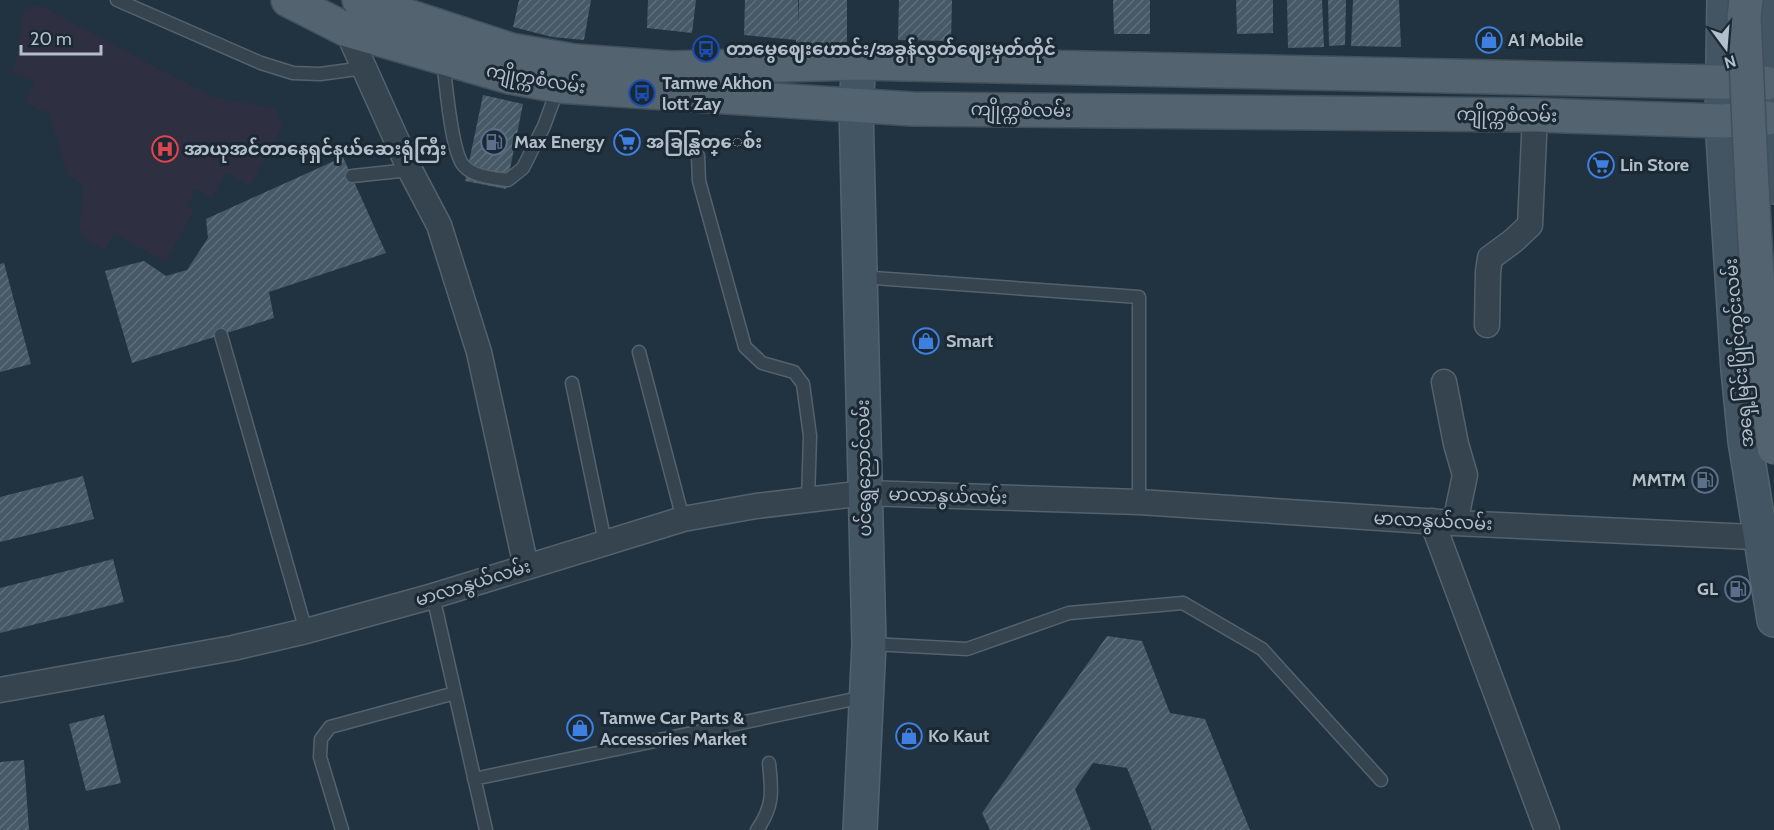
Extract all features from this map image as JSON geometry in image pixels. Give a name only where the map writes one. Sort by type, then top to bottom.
[{"type":"main road","name":"ကျိုက္ကစံလမ်း","points":[[288,0],[355,10],[447,45],[509,77],[561,72],[859,63],[1722,83],[1770,82]]},
{"type":"main road","name":"အရှေ့မြင်းပြိုင်ကွင်းလမ်း","points":[[1724,0],[1722,121],[1737,358],[1764,441],[1767,537],[1774,620]]},
{"type":"main road","points":[[1746,0],[1744,17],[1764,375],[1764,441]]},
{"type":"main road","points":[[1769,0],[1768,118],[1774,187]]},
{"type":"main road","name":"ပင်ရွှေညောင်လမ်း","points":[[859,63],[856,106],[869,644],[860,830]]},
{"type":"main road","name":"ကျိုက္ကစံလမ်း","points":[[561,72],[856,106],[912,109],[1535,115],[1722,121],[1768,118]]},
{"type":"street","points":[[355,10],[364,68],[410,170],[438,225],[479,352],[526,567]]},
{"type":"street","points":[[1487,325],[1490,258],[1530,225],[1535,115]]},
{"type":"street","points":[[1444,382],[1456,444],[1465,475],[1444,522],[1547,830]]},
{"type":"street","name":"မာလာနွယ်လမ်း","points":[[0,690],[233,648],[306,631],[433,596],[683,519],[756,506],[865,493],[1138,502],[1444,522],[1767,537]]},
{"type":"lane","points":[[117,0],[261,63],[293,73],[320,74],[364,68]]},
{"type":"lane","points":[[447,45],[456,150],[463,166],[474,173],[508,180],[523,168],[544,126],[561,72]]},
{"type":"lane","points":[[698,156],[699,181],[745,347],[762,363],[794,372],[803,384],[810,436],[808,500]]},
{"type":"lane","points":[[352,176],[410,170]]},
{"type":"lane","points":[[860,277],[1139,297],[1138,502]]},
{"type":"lane","points":[[221,335],[306,631]]},
{"type":"lane","points":[[639,352],[683,519]]},
{"type":"lane","points":[[572,383],[604,542]]},
{"type":"lane","points":[[433,596],[486,830]]},
{"type":"lane","points":[[869,644],[967,649],[1069,613],[1183,603],[1262,649],[1381,780]]},
{"type":"lane","points":[[342,830],[320,757],[321,739],[330,727],[455,693]]},
{"type":"lane","points":[[474,779],[867,696]]},
{"type":"lane","points":[[757,830],[770,809],[772,789],[769,763]]},
{"type":"shaded area","name":"အာယုအင်တာနေရှင်နယ်ဆေးရုံကြီး","points":[[39,5],[213,97],[275,108],[283,125],[250,186],[226,173],[212,198],[196,189],[187,206],[194,210],[166,262],[114,234],[105,250],[79,236],[83,185],[68,176],[49,114],[25,103],[34,82],[11,72],[16,61],[23,10]]},
{"type":"building","points":[[519,0],[591,0],[584,40],[552,37],[513,27]]},
{"type":"building","points":[[648,0],[696,0],[692,33],[647,28]]},
{"type":"building","points":[[745,0],[798,0],[798,25],[799,0],[847,0],[847,50],[796,46],[796,40],[744,35]]},
{"type":"building","points":[[899,0],[952,0],[951,41],[898,40]]},
{"type":"building","points":[[1113,0],[1150,0],[1150,34],[1114,34]]},
{"type":"building","points":[[1236,0],[1273,0],[1273,33],[1237,34]]},
{"type":"building","points":[[1287,0],[1322,0],[1324,47],[1288,48]]},
{"type":"building","points":[[1328,0],[1346,0],[1345,45],[1329,46]]},
{"type":"building","points":[[1353,0],[1399,0],[1401,47],[1351,46]]},
{"type":"building","name":"Max Energy","points":[[483,95],[523,104],[506,189],[465,181]]},
{"type":"building","points":[[343,157],[386,253],[269,292],[274,318],[132,363],[105,271],[144,261],[166,276],[187,270],[208,238],[206,219]]},
{"type":"building","points":[[4,263],[31,364],[0,372],[0,264]]},
{"type":"building","points":[[83,476],[94,519],[0,542],[0,497]]},
{"type":"building","points":[[113,559],[124,602],[0,633],[0,588]]},
{"type":"building","points":[[1107,636],[1142,641],[1170,713],[1205,719],[1250,830],[1152,830],[1127,768],[1093,763],[1075,789],[1091,830],[990,830],[982,813]]},
{"type":"building","points":[[104,715],[121,783],[86,791],[69,724]]},
{"type":"building","points":[[24,760],[29,830],[0,830],[0,762]]},
{"type":"place","name":"A1 Mobile","points":[[1489,40]]},
{"type":"place","name":"တာမွေဈေးဟောင်း/အခွန်လွတ်ဈေးမှတ်တိုင်","points":[[706,49]]},
{"type":"place","name":"Tamwe Akhon lott Zay","points":[[642,93]]},
{"type":"place","name":"Max Energy","points":[[494,142]]},
{"type":"place","name":"အခြန္လြတ္ေစ်း","points":[[627,142]]},
{"type":"place","name":"အာယုအင်တာနေရှင်နယ်ဆေးရုံကြီး","points":[[165,149]]},
{"type":"place","name":"Lin Store","points":[[1601,165]]},
{"type":"place","name":"Smart","points":[[926,341]]},
{"type":"place","name":"MMTM","points":[[1705,480]]},
{"type":"place","name":"GL","points":[[1738,589]]},
{"type":"place","name":"Tamwe Car Parts & Accessories Market","points":[[580,728]]},
{"type":"place","name":"Ko Kaut","points":[[909,736]]}]
